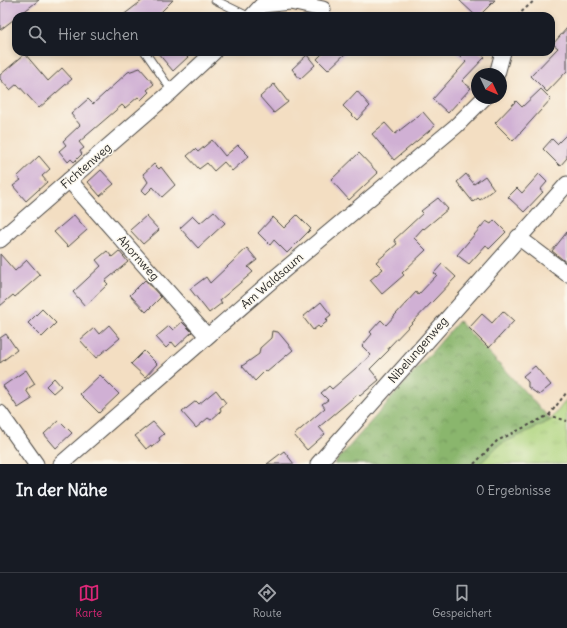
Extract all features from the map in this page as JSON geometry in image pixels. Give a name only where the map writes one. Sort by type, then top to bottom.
[{"type":"street","points":[[256,12],[262,5],[290,2],[324,9]]},
{"type":"street","name":"Fichtenweg","points":[[0,240],[172,91],[210,56]]},
{"type":"street","points":[[498,68],[501,56]]},
{"type":"street","name":"Am Waldsaum","points":[[61,464],[207,336],[456,126],[478,104]]},
{"type":"street","name":"Ahornweg","points":[[69,180],[207,336]]},
{"type":"street","name":"Nibelungenweg","points":[[318,464],[518,237],[567,184]]},
{"type":"street","points":[[518,237],[567,274]]},
{"type":"street","points":[[0,413],[36,464]]},
{"type":"lane","points":[[215,0],[240,12]]},
{"type":"lane","points":[[148,56],[172,91]]},
{"type":"path","points":[[521,12],[535,0]]},
{"type":"path","points":[[474,464],[497,440],[549,415],[567,392]]},
{"type":"path","points":[[549,415],[567,420]]},
{"type":"green space","points":[[459,321],[551,420],[499,445],[480,464],[334,464]]},
{"type":"green space","points":[[567,399],[567,464],[480,464],[499,445],[551,420]]},
{"type":"building","points":[[4,0],[39,0],[23,12],[12,12],[12,21],[0,30],[0,3]]},
{"type":"building","points":[[143,0],[173,0],[161,12],[127,12]]},
{"type":"building","points":[[459,0],[495,0],[483,12],[472,12]]},
{"type":"building","points":[[567,28],[567,71],[547,92],[531,76],[550,56],[555,56],[555,51],[558,48],[555,46],[555,42]]},
{"type":"building","points":[[23,56],[27,56],[48,81],[62,68],[72,79],[39,108],[17,84],[10,90],[0,79],[0,75]]},
{"type":"building","points":[[160,56],[187,56],[188,57],[173,71]]},
{"type":"building","points":[[306,56],[308,56],[315,65],[300,79],[292,69]]},
{"type":"building","points":[[320,56],[343,56],[328,70],[317,59]]},
{"type":"building","points":[[460,56],[485,57],[474,68],[471,68],[471,72],[462,81],[471,88],[448,113],[433,99],[466,62]]},
{"type":"building","points":[[140,68],[154,84],[147,90],[149,92],[141,100],[138,97],[125,108],[122,105],[79,142],[84,148],[80,151],[82,154],[74,162],[71,159],[68,162],[59,151],[66,145],[63,141],[80,125],[71,114],[88,99],[93,104],[128,72]]},
{"type":"building","points":[[274,84],[288,102],[274,113],[260,97]]},
{"type":"building","points":[[541,89],[551,99],[513,141],[495,123],[516,101],[522,107]]},
{"type":"building","points":[[357,91],[370,106],[357,120],[343,106]]},
{"type":"building","points":[[423,112],[435,126],[394,160],[372,134],[385,123],[395,134]]},
{"type":"building","points":[[567,134],[567,158],[560,166],[543,149],[552,139],[557,144]]},
{"type":"building","points":[[212,140],[225,156],[238,145],[249,156],[232,171],[224,162],[214,171],[207,163],[199,169],[187,156],[195,149],[198,152]]},
{"type":"building","points":[[359,153],[378,173],[349,200],[331,180]]},
{"type":"building","points":[[39,156],[50,169],[42,176],[47,182],[26,201],[13,186],[21,180],[17,177]]},
{"type":"building","points":[[154,164],[159,169],[161,167],[175,185],[162,197],[153,187],[146,194],[142,190],[148,182],[143,174]]},
{"type":"building","points":[[101,170],[114,184],[100,196],[88,182]]},
{"type":"building","points":[[466,174],[474,184],[485,176],[494,189],[480,200],[478,198],[473,202],[457,182]]},
{"type":"building","points":[[539,174],[547,182],[540,190],[543,192],[524,212],[508,197],[517,188],[522,193]]},
{"type":"building","points":[[438,198],[448,209],[424,229],[423,228],[414,238],[426,250],[402,273],[404,275],[382,294],[370,280],[383,269],[376,262],[397,244],[394,240],[423,213],[421,211]]},
{"type":"building","points":[[214,211],[225,223],[198,248],[180,228],[193,216],[200,223]]},
{"type":"building","points":[[74,215],[87,230],[68,247],[54,232]]},
{"type":"building","points":[[297,215],[311,229],[287,253],[274,240],[270,245],[258,233],[273,217],[284,228]]},
{"type":"building","points":[[146,216],[159,230],[143,244],[130,230]]},
{"type":"building","points":[[494,220],[506,232],[489,249],[486,245],[469,264],[457,255],[486,221],[491,224]]},
{"type":"building","points":[[567,232],[567,263],[552,251]]},
{"type":"building","points":[[247,248],[257,260],[248,267],[253,272],[220,300],[222,303],[209,313],[190,289],[206,277],[210,283]]},
{"type":"building","points":[[107,251],[112,257],[119,251],[128,262],[105,281],[108,284],[85,306],[73,292],[101,266],[96,260]]},
{"type":"building","points":[[0,254],[15,271],[27,260],[40,275],[15,297],[13,295],[0,306]]},
{"type":"building","points":[[442,264],[456,277],[370,369],[379,380],[360,396],[358,394],[319,427],[325,434],[307,450],[294,435],[325,408],[322,404],[328,400],[321,393],[329,386],[332,389],[371,355],[362,346],[372,334],[370,332],[381,320],[386,325],[416,292],[418,295],[437,275],[434,273]]},
{"type":"building","points":[[145,280],[161,297],[146,312],[130,295]]},
{"type":"building","points":[[321,302],[331,315],[326,319],[328,321],[320,328],[318,326],[313,330],[303,317]]},
{"type":"building","points":[[42,309],[56,323],[42,337],[28,323]]},
{"type":"building","points":[[503,311],[514,321],[489,348],[469,328],[482,314],[492,323]]},
{"type":"building","points":[[182,322],[192,332],[176,347],[172,342],[166,348],[156,337],[169,326],[173,330]]},
{"type":"building","points":[[109,325],[120,338],[96,358],[80,340],[94,328],[99,334]]},
{"type":"building","points":[[272,331],[278,332],[293,350],[267,372],[266,370],[255,381],[242,366],[259,354],[260,348],[271,338]]},
{"type":"building","points":[[6,334],[17,350],[0,363],[0,338]]},
{"type":"building","points":[[144,351],[157,364],[145,377],[131,364]]},
{"type":"building","points":[[535,366],[551,385],[539,395],[528,387],[528,382],[523,376]]},
{"type":"building","points":[[26,370],[35,384],[26,390],[32,399],[18,408],[3,386]]},
{"type":"building","points":[[100,375],[119,394],[99,413],[80,394]]},
{"type":"building","points":[[54,378],[61,386],[53,393],[46,386]]},
{"type":"building","points":[[216,390],[226,403],[220,408],[220,412],[211,420],[208,418],[196,428],[182,412],[196,401],[199,404]]},
{"type":"building","points":[[59,420],[72,433],[56,448],[44,434]]},
{"type":"building","points":[[153,422],[164,434],[152,447],[151,445],[146,449],[135,436]]},
{"type":"building","points":[[284,451],[294,464],[267,464]]}]
